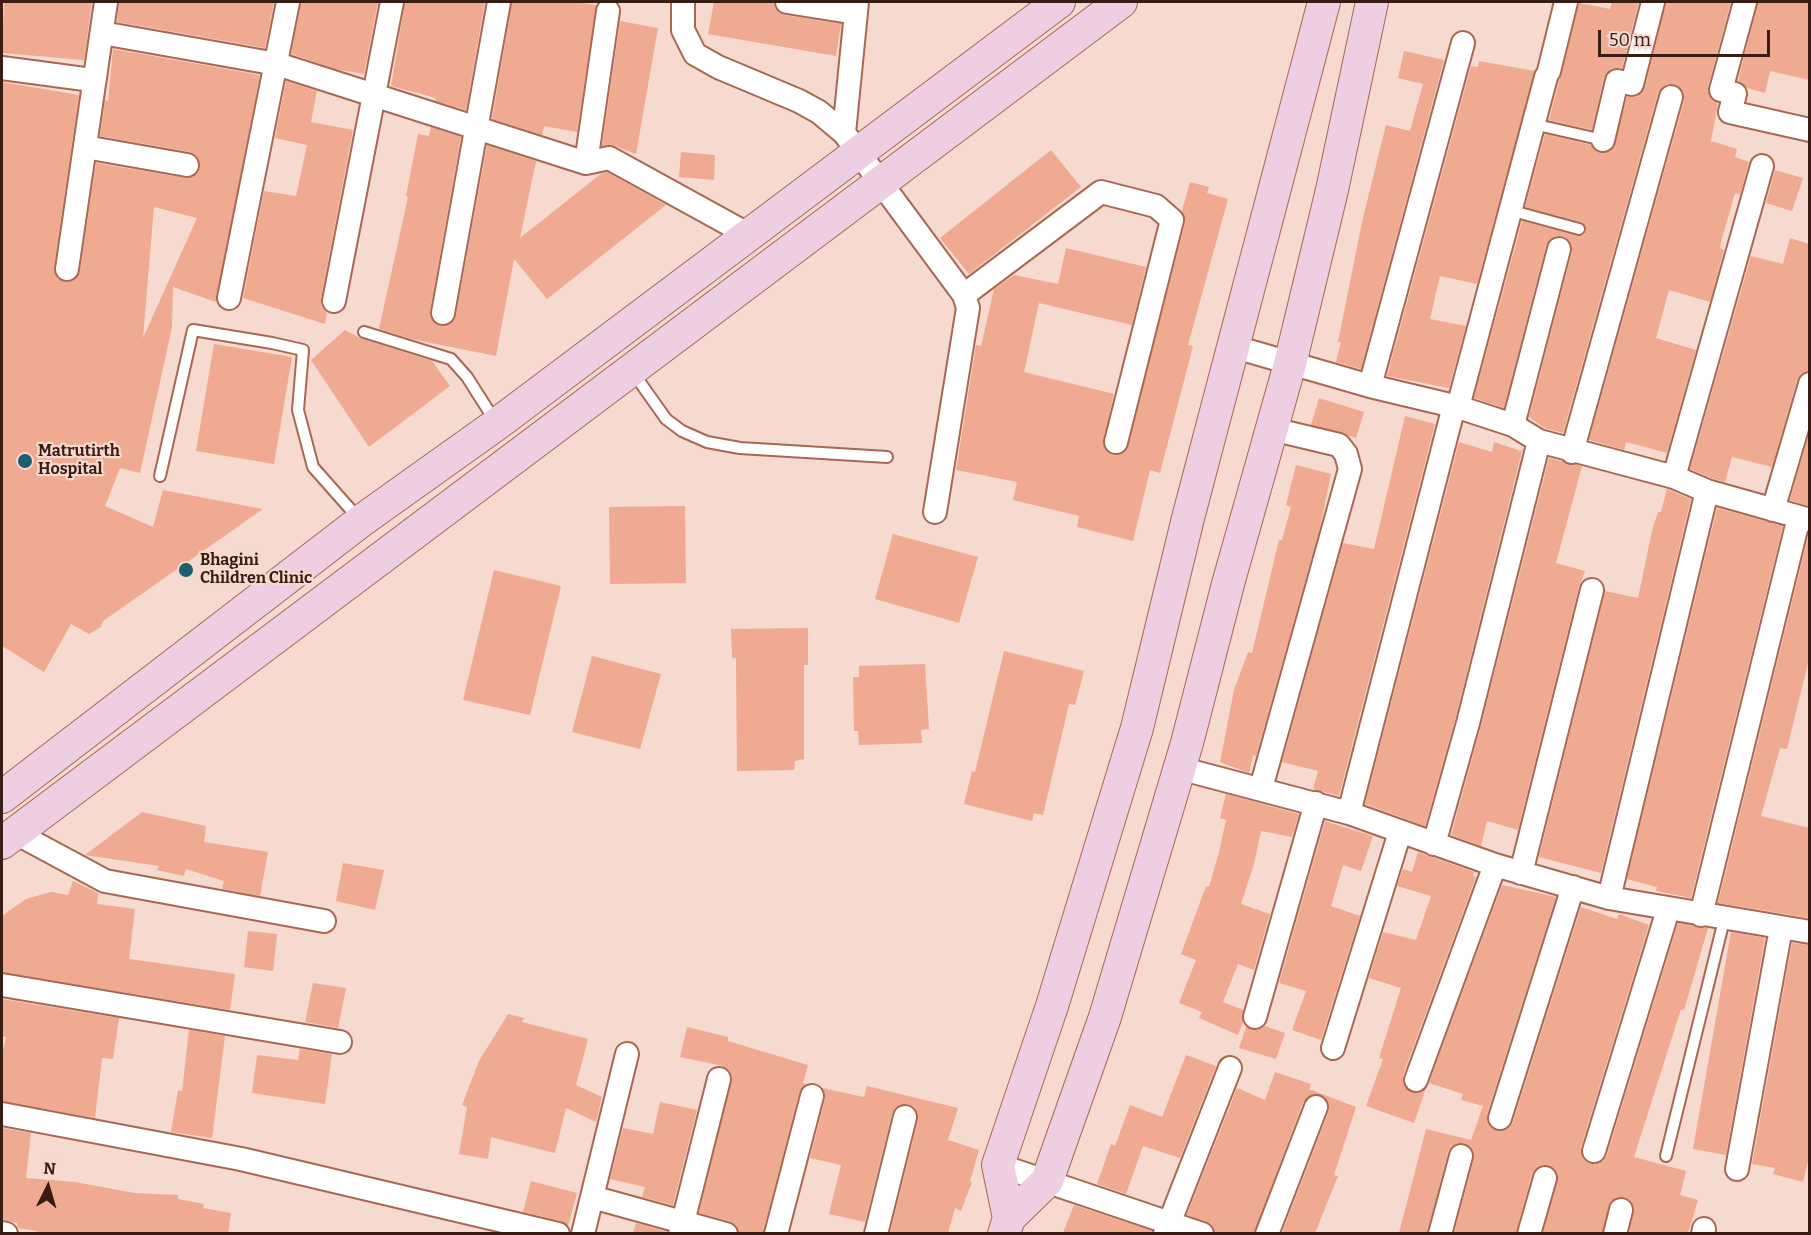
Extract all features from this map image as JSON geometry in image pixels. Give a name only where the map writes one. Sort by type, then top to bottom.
[{"type":"street","points":[[67,269],[106,2]]},
{"type":"street","points":[[229,298],[288,2]]},
{"type":"street","points":[[334,301],[392,2]]},
{"type":"street","points":[[442,313],[478,129],[499,2]]},
{"type":"street","points":[[683,2],[683,30],[695,54],[718,67],[799,101],[819,112],[851,143],[964,295],[968,308],[935,512]]},
{"type":"street","points":[[787,2],[857,7],[851,143]]},
{"type":"street","points":[[2,797],[362,521],[497,424],[749,234],[851,143],[1059,2]]},
{"type":"street","points":[[324,921],[105,881],[8,837],[523,452],[630,368],[879,181],[1121,2]]},
{"type":"street","points":[[1006,1226],[998,1165],[1052,1006],[1137,728],[1188,518],[1323,2]]},
{"type":"street","points":[[1006,1226],[1047,1181],[1105,1017],[1183,756],[1290,364],[1332,190],[1372,2]]},
{"type":"street","points":[[1349,813],[1456,406],[1566,2]]},
{"type":"street","points":[[1603,140],[1617,81],[1632,84],[1653,2]]},
{"type":"street","points":[[1745,2],[1722,90],[1735,94],[1730,112],[1809,130]]},
{"type":"street","points":[[586,163],[608,11]]},
{"type":"street","points":[[102,33],[277,64],[586,163],[609,158],[749,234]]},
{"type":"street","points":[[1370,386],[1463,43]]},
{"type":"street","points":[[2,68],[93,80]]},
{"type":"street","points":[[1572,452],[1671,97]]},
{"type":"street","points":[[85,147],[187,165]]},
{"type":"street","points":[[1674,477],[1762,166]]},
{"type":"street","points":[[964,295],[1101,192],[1156,206],[1172,220],[1116,442]]},
{"type":"street","points":[[1513,425],[1559,249]]},
{"type":"street","points":[[1234,347],[1370,386],[1456,406],[1513,425],[1539,441],[1572,452],[1674,477],[1707,491],[1804,519],[1701,915]]},
{"type":"street","points":[[1773,510],[1809,384]]},
{"type":"street","points":[[497,424],[523,452]]},
{"type":"street","points":[[1261,789],[1350,469],[1346,454],[1339,445],[1272,429]]},
{"type":"street","points":[[1434,844],[1468,723],[1539,441]]},
{"type":"street","points":[[1610,898],[1707,491]]},
{"type":"street","points":[[1521,873],[1592,590]]},
{"type":"street","points":[[1137,728],[1183,756],[1261,789],[1349,813],[1521,873],[1610,898],[1668,910],[1809,932]]},
{"type":"street","points":[[1255,1017],[1316,803]]},
{"type":"street","points":[[1333,1048],[1400,832]]},
{"type":"street","points":[[1416,1080],[1495,865]]},
{"type":"street","points":[[1500,1118],[1574,887]]},
{"type":"street","points":[[1594,1151],[1668,910]]},
{"type":"street","points":[[1737,1169],[1781,928]]},
{"type":"street","points":[[2,986],[340,1042]]},
{"type":"street","points":[[583,1233],[627,1054]]},
{"type":"street","points":[[1168,1227],[1230,1068]]},
{"type":"street","points":[[681,1228],[719,1079]]},
{"type":"street","points":[[776,1233],[812,1096]]},
{"type":"street","points":[[1267,1233],[1316,1107]]},
{"type":"street","points":[[2,1114],[242,1159],[558,1233]]},
{"type":"street","points":[[876,1233],[905,1117]]},
{"type":"street","points":[[1440,1233],[1461,1156]]},
{"type":"street","points":[[998,1165],[1168,1227],[1202,1233]]},
{"type":"street","points":[[1529,1233],[1545,1178]]},
{"type":"street","points":[[592,1197],[681,1228],[726,1233]]},
{"type":"street","points":[[1615,1233],[1621,1210]]},
{"type":"lane","points":[[1533,124],[1603,140]]},
{"type":"lane","points":[[1509,210],[1579,229]]},
{"type":"lane","points":[[160,476],[193,330],[303,350],[298,410],[313,467],[362,521]]},
{"type":"lane","points":[[364,332],[451,359],[467,377],[497,424]]},
{"type":"lane","points":[[630,368],[666,419],[682,431],[706,442],[740,448],[887,457]]},
{"type":"lane","points":[[1666,1156],[1724,920]]},
{"type":"building","points":[[4,2],[92,2],[84,60],[2,53]]},
{"type":"building","points":[[119,2],[274,2],[265,48],[117,22]]},
{"type":"building","points":[[301,2],[378,2],[364,74],[335,69],[291,54]]},
{"type":"building","points":[[405,2],[485,2],[466,110],[435,101],[436,98],[391,86]]},
{"type":"building","points":[[512,2],[575,2],[596,5],[577,132],[544,126],[542,135],[492,119]]},
{"type":"building","points":[[714,2],[774,2],[778,12],[784,15],[841,24],[836,56],[708,34]]},
{"type":"building","points":[[1612,2],[1639,2],[1622,68],[1612,68],[1604,77],[1592,130],[1549,120],[1579,3],[1610,9]]},
{"type":"building","points":[[1666,2],[1731,2],[1708,86],[1711,99],[1718,103],[1711,141],[1737,149],[1735,157],[1749,162],[1740,195],[1735,193],[1721,242],[1720,248],[1724,250],[1710,302],[1669,290],[1656,338],[1696,350],[1667,453],[1626,442],[1624,450],[1589,440],[1684,101],[1684,93],[1675,84],[1667,84],[1658,93],[1563,433],[1544,428],[1529,417],[1572,252],[1572,245],[1563,236],[1555,236],[1546,246],[1504,408],[1474,398],[1522,221],[1577,236],[1584,235],[1586,230],[1581,222],[1525,207],[1545,134],[1591,145],[1600,153],[1613,149],[1627,97],[1637,97],[1645,87]]},
{"type":"building","points":[[1758,2],[1809,2],[1809,80],[1770,71],[1765,93],[1747,88],[1738,81]]},
{"type":"building","points":[[620,21],[658,28],[636,154],[615,146],[602,146]]},
{"type":"building","points":[[113,49],[260,75],[216,302],[173,287],[172,327],[140,473],[120,468],[105,506],[153,527],[163,490],[263,509],[103,621],[101,627],[89,634],[71,624],[44,672],[2,646],[2,82],[79,95],[54,267],[58,279],[71,282],[80,271],[96,163],[185,178],[197,174],[200,167],[196,155],[190,152],[100,136],[105,100],[108,101]],"holes":[[[154,207],[197,218],[143,338]]]},
{"type":"building","points":[[1404,51],[1444,60],[1361,369],[1336,362],[1341,342],[1338,342],[1362,222],[1386,125],[1410,131],[1423,84],[1398,78]]},
{"type":"building","points":[[1479,61],[1535,71],[1477,284],[1440,276],[1430,319],[1466,326],[1449,388],[1387,376],[1471,66],[1478,67]]},
{"type":"building","points":[[286,81],[317,91],[311,122],[353,130],[321,298],[321,306],[327,312],[325,324],[243,298],[264,191],[296,196],[307,145],[275,138]]},
{"type":"building","points":[[431,127],[461,137],[430,311],[431,318],[440,326],[448,325],[456,315],[487,145],[536,161],[520,238],[602,173],[607,172],[666,205],[547,299],[514,259],[496,356],[416,340],[379,329],[408,197],[406,196],[418,134],[429,136]]},
{"type":"building","points":[[1051,150],[1081,187],[969,274],[940,238]]},
{"type":"building","points":[[681,152],[715,155],[714,180],[679,177]]},
{"type":"building","points":[[1775,170],[1803,178],[1792,211],[1766,203]]},
{"type":"building","points":[[1190,182],[1209,187],[1207,193],[1228,199],[1188,345],[1193,346],[1160,473],[1150,470],[1133,541],[1077,527],[1079,516],[1013,500],[1017,482],[956,470],[976,345],[981,346],[994,289],[1014,275],[1058,284],[1066,248],[1146,267],[1132,325],[1039,303],[1024,372],[1114,394],[1103,445],[1112,455],[1126,451],[1185,223],[1182,211]]},
{"type":"building","points":[[1790,238],[1809,244],[1809,371],[1801,374],[1797,380],[1772,467],[1732,457],[1725,482],[1711,478],[1690,469],[1751,256],[1783,264]]},
{"type":"building","points":[[345,330],[362,339],[432,361],[450,386],[369,447],[311,360]]},
{"type":"building","points":[[214,344],[292,357],[274,464],[196,451]]},
{"type":"building","points":[[1319,398],[1364,412],[1356,438],[1311,425]]},
{"type":"building","points":[[1405,416],[1435,424],[1339,796],[1313,789],[1318,771],[1282,762],[1343,543],[1374,549]]},
{"type":"building","points":[[1809,434],[1809,506],[1790,500]]},
{"type":"building","points":[[1459,442],[1492,452],[1494,442],[1521,451],[1523,447],[1455,720],[1425,826],[1365,804]]},
{"type":"building","points":[[1549,458],[1582,466],[1556,563],[1585,571],[1579,587],[1518,830],[1487,821],[1481,846],[1451,835]]},
{"type":"building","points":[[1296,465],[1331,474],[1320,528],[1256,756],[1253,755],[1249,773],[1220,762],[1234,690],[1248,652],[1252,653],[1279,540],[1282,540],[1291,507],[1286,505]]},
{"type":"building","points":[[1667,489],[1691,499],[1601,873],[1539,857],[1605,591],[1638,598],[1652,531],[1658,512],[1661,512]]},
{"type":"building","points":[[685,506],[686,583],[610,584],[609,507]]},
{"type":"building","points":[[1717,508],[1783,526],[1691,898],[1656,891],[1657,887],[1627,879]]},
{"type":"building","points":[[1809,533],[1809,659],[1787,749],[1780,748],[1761,816],[1809,828],[1809,918],[1718,903]]},
{"type":"building","points":[[893,534],[978,557],[959,623],[875,599]]},
{"type":"building","points":[[494,570],[561,586],[530,715],[463,700]]},
{"type":"building","points":[[808,628],[808,665],[804,665],[804,759],[795,761],[794,770],[737,771],[736,658],[732,658],[731,629]]},
{"type":"building","points":[[1004,651],[1084,671],[1075,705],[1069,704],[1043,815],[1034,813],[1032,821],[964,804],[972,771],[975,772]]},
{"type":"building","points":[[592,656],[661,674],[640,749],[572,732]]},
{"type":"building","points":[[925,664],[929,729],[921,730],[922,743],[859,745],[858,731],[854,731],[853,677],[859,677],[859,666]]},
{"type":"building","points":[[1226,794],[1299,814],[1292,837],[1261,831],[1254,864],[1241,904],[1270,914],[1254,970],[1238,964],[1223,1002],[1243,1010],[1243,1022],[1238,1035],[1199,1018],[1202,1012],[1179,1003],[1196,960],[1181,954],[1206,886],[1209,887],[1219,852],[1226,820],[1220,818]]},
{"type":"building","points":[[142,812],[206,826],[204,842],[268,852],[260,896],[222,889],[224,881],[186,869],[184,876],[157,870],[159,866],[85,855]]},
{"type":"building","points":[[1325,821],[1373,836],[1361,871],[1343,865],[1331,906],[1360,916],[1321,1040],[1292,1030],[1306,991],[1279,983]]},
{"type":"building","points":[[1418,852],[1474,872],[1473,876],[1476,877],[1403,1075],[1403,1083],[1411,1092],[1419,1093],[1426,1088],[1414,1123],[1366,1106],[1383,1059],[1379,1058],[1401,988],[1369,978],[1383,932],[1416,940],[1431,896],[1397,886],[1403,869],[1412,872]]},
{"type":"building","points":[[343,863],[384,870],[375,910],[336,901]]},
{"type":"building","points":[[73,881],[98,893],[97,904],[135,909],[129,959],[235,974],[230,1010],[2,972],[2,916],[26,899],[51,892],[68,895]]},
{"type":"building","points":[[1502,885],[1556,897],[1487,1114],[1490,1127],[1497,1131],[1509,1128],[1513,1122],[1581,907],[1617,919],[1619,914],[1649,925],[1581,1147],[1584,1160],[1591,1164],[1603,1161],[1607,1155],[1678,923],[1708,928],[1684,1010],[1681,1009],[1634,1157],[1686,1171],[1680,1195],[1698,1200],[1688,1233],[1629,1233],[1634,1207],[1624,1197],[1611,1201],[1602,1233],[1543,1233],[1558,1175],[1554,1168],[1542,1165],[1532,1174],[1516,1233],[1454,1233],[1474,1159],[1471,1147],[1464,1143],[1452,1146],[1448,1152],[1427,1233],[1399,1233],[1426,1129],[1471,1140],[1483,1106],[1461,1100],[1463,1094],[1429,1083]]},
{"type":"building","points":[[248,931],[277,934],[273,971],[244,967]]},
{"type":"building","points":[[1731,932],[1765,938],[1726,1155],[1693,1149]]},
{"type":"building","points":[[1792,943],[1809,945],[1809,1157],[1803,1182],[1773,1174],[1775,1168],[1752,1164]]},
{"type":"building","points":[[313,983],[346,988],[338,1028],[305,1022]]},
{"type":"building","points":[[2,999],[119,1018],[113,1059],[102,1058],[95,1118],[2,1101],[2,1055],[6,1037],[2,1036]]},
{"type":"building","points":[[508,1014],[524,1018],[522,1022],[588,1039],[576,1085],[602,1097],[596,1122],[566,1108],[555,1153],[491,1137],[488,1159],[459,1154],[467,1107],[462,1105],[479,1061]]},
{"type":"building","points":[[1265,1026],[1285,1033],[1276,1059],[1239,1048],[1246,1027],[1258,1030]]},
{"type":"building","points":[[687,1027],[728,1037],[728,1041],[808,1065],[803,1083],[806,1084],[799,1093],[763,1233],[739,1233],[736,1225],[730,1221],[699,1213],[732,1076],[723,1066],[680,1057]]},
{"type":"building","points":[[189,1030],[225,1036],[212,1138],[171,1132],[178,1090],[182,1091]]},
{"type":"building","points":[[300,1049],[332,1054],[325,1104],[252,1093],[257,1055],[298,1060]]},
{"type":"building","points":[[1186,1055],[1216,1066],[1180,1158],[1143,1146],[1126,1194],[1097,1184],[1111,1144],[1115,1146],[1130,1105],[1162,1117]]},
{"type":"building","points":[[1275,1072],[1311,1084],[1309,1089],[1356,1107],[1334,1175],[1338,1176],[1315,1233],[1282,1233],[1329,1111],[1326,1098],[1313,1094],[1303,1102],[1254,1233],[1215,1233],[1212,1225],[1187,1215],[1237,1088],[1265,1100]]},
{"type":"building","points":[[867,1086],[958,1108],[948,1140],[979,1150],[970,1181],[972,1182],[961,1211],[955,1208],[948,1233],[890,1233],[918,1120],[915,1108],[908,1104],[896,1107],[892,1114],[865,1222],[829,1214],[841,1165],[810,1158],[825,1099],[822,1088],[864,1097]]},
{"type":"building","points":[[660,1102],[697,1110],[673,1205],[642,1197],[645,1187],[610,1179],[623,1128],[653,1134]]},
{"type":"building","points":[[2,1128],[31,1133],[26,1178],[75,1182],[134,1193],[178,1195],[178,1199],[204,1204],[203,1208],[231,1213],[228,1233],[37,1233],[37,1231],[18,1228],[17,1223],[2,1220]]},
{"type":"building","points":[[531,1181],[577,1193],[568,1226],[561,1221],[523,1212]]},
{"type":"building","points":[[1074,1205],[1152,1231],[1152,1233],[1063,1233]]},
{"type":"building","points":[[636,1223],[667,1232],[667,1233],[633,1233]]},
{"type":"place","name":"Matrutirth Hospital","points":[[25,461]]},
{"type":"place","name":"Bhagini Children Clinic","points":[[186,570]]}]
